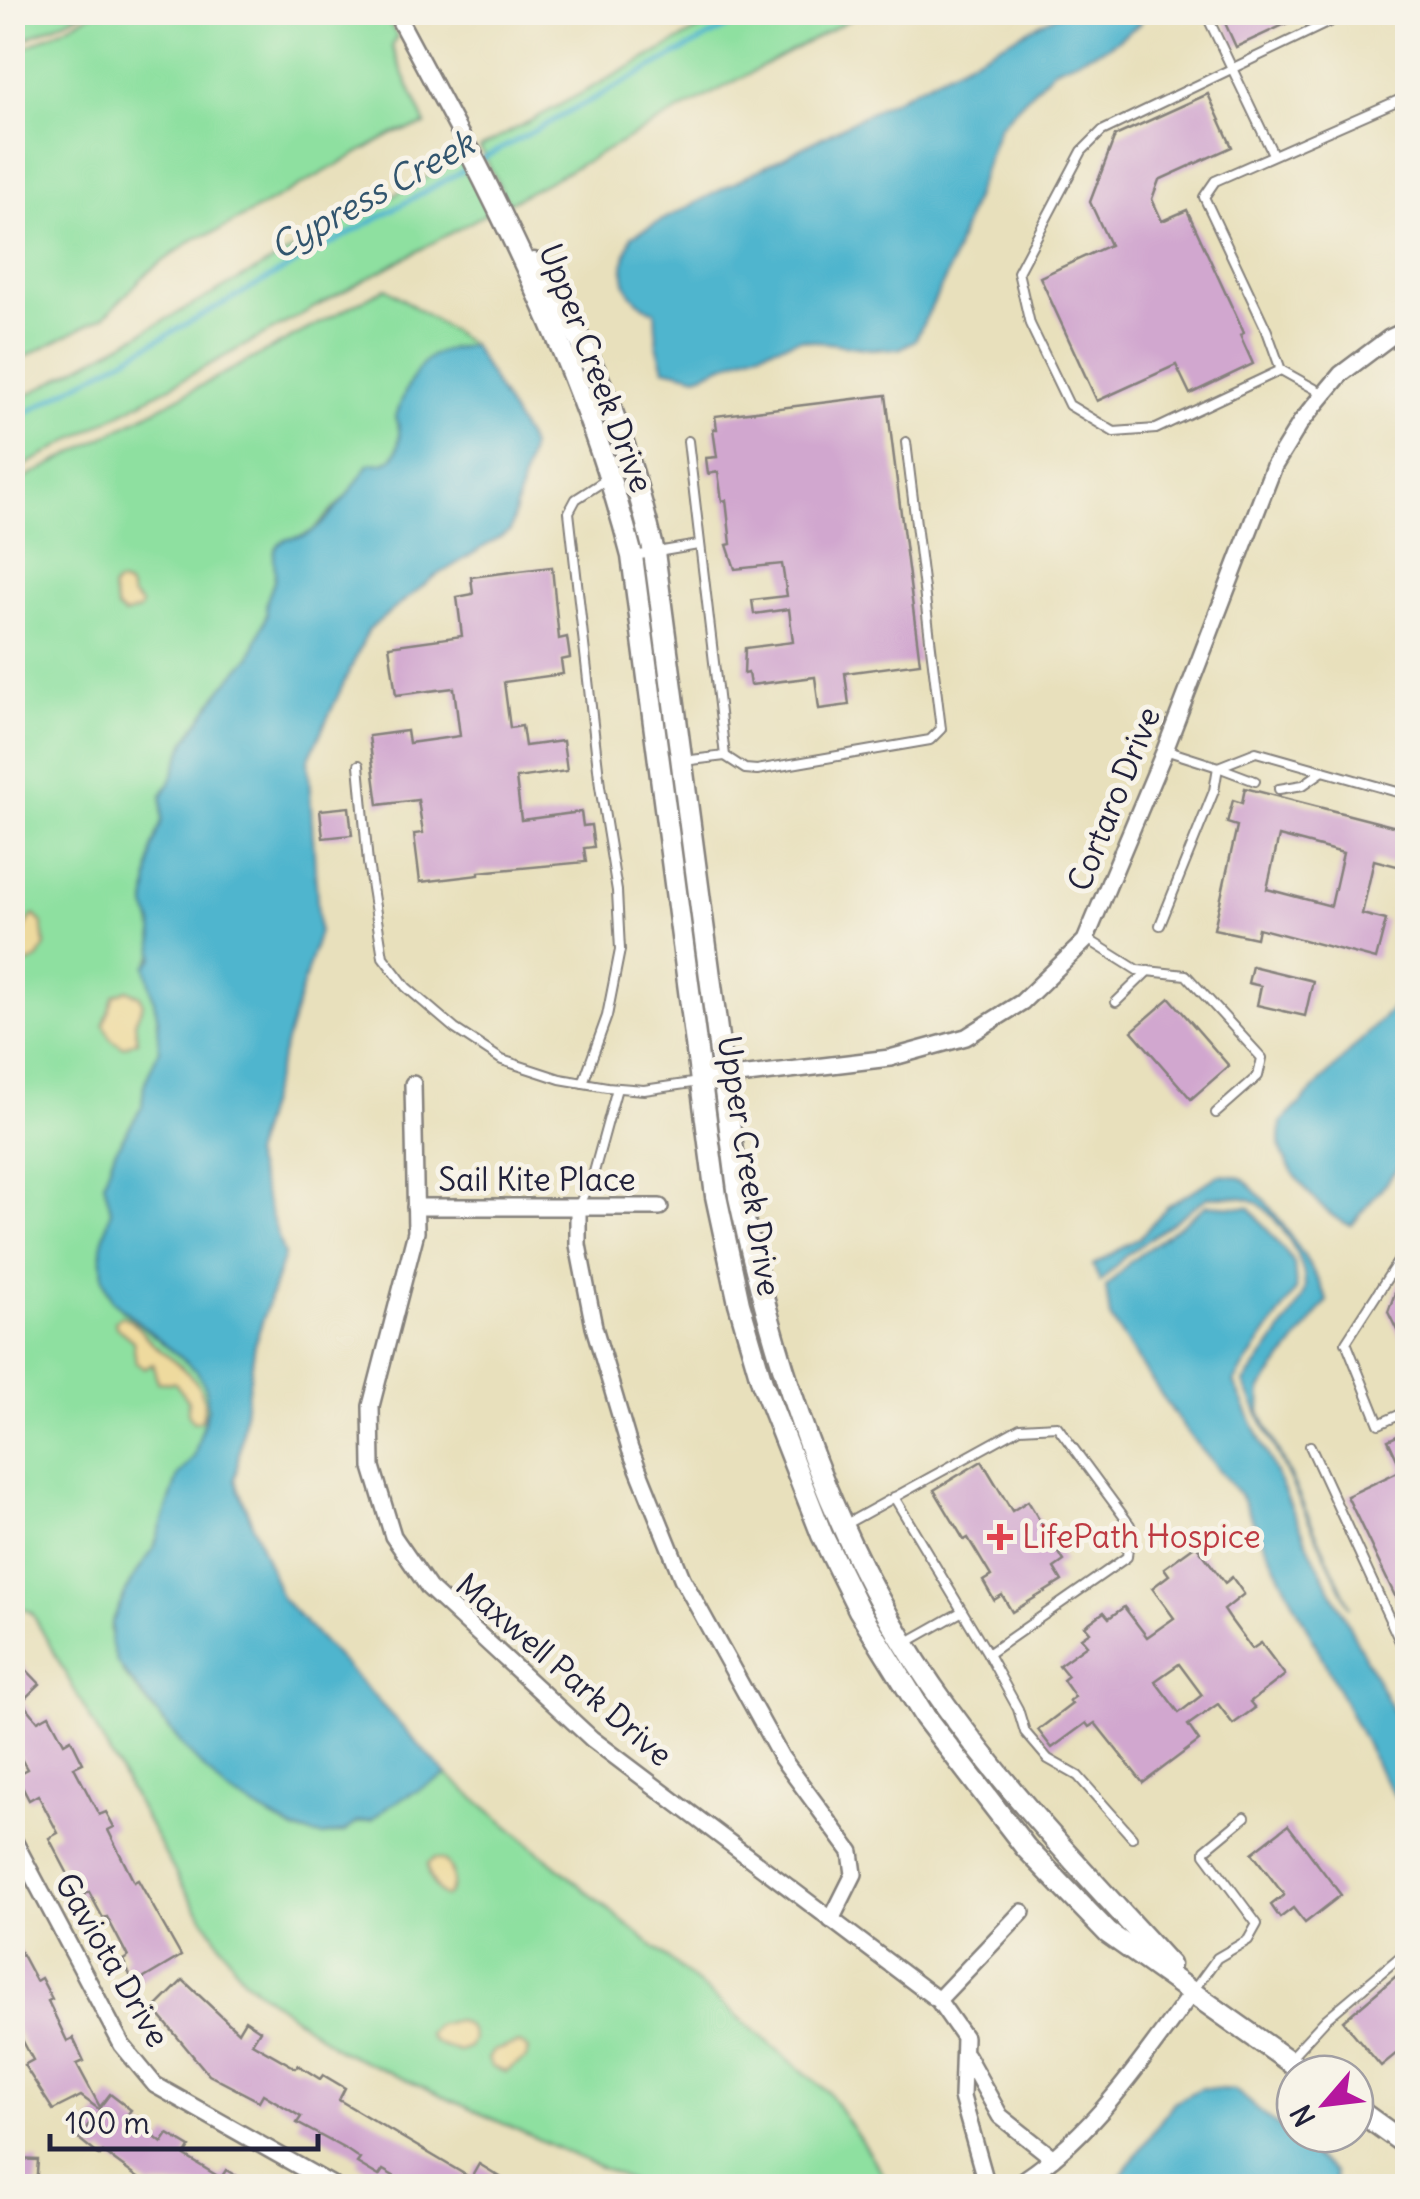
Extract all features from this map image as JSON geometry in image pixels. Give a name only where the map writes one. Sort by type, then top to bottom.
[{"type":"street","name":"Upper Creek Drive","points":[[395,12],[507,224],[612,477],[632,556],[712,1079],[760,1295],[796,1413],[842,1526],[906,1644],[944,1703],[1043,1830],[1193,1991]]},
{"type":"street","name":"Upper Creek Drive","points":[[507,224],[552,290],[604,386],[633,465],[654,552],[682,761],[712,1079],[716,1196],[739,1303],[762,1382],[822,1534],[885,1656],[925,1717],[1026,1848],[1108,1933],[1280,2054]]},
{"type":"street","name":"Cortaro Drive","points":[[712,1079],[890,1058],[966,1038],[1022,1002],[1086,938],[1166,750],[1274,466],[1302,422],[1341,374],[1403,331]]},
{"type":"street","name":"Maxwell Park Drive","points":[[413,1084],[416,1232],[371,1406],[372,1467],[393,1536],[429,1588],[592,1739],[938,2000],[964,2037],[962,2098],[987,2186]]},
{"type":"street","name":"Sail Kite Place","points":[[415,1207],[660,1207]]},
{"type":"street","points":[[578,1207],[578,1245],[594,1327],[630,1449],[682,1578],[781,1757],[852,1852],[854,1874],[832,1920]]},
{"type":"street","name":"Gaviota Drive","points":[[12,1837],[122,2045],[155,2085],[332,2186]]},
{"type":"street","points":[[938,2000],[1022,1912]]},
{"type":"street","points":[[1014,2186],[1053,2158],[1110,2104],[1193,1991]]},
{"type":"street","name":"Maxwell Park Drive","points":[[964,2051],[1000,2116],[1053,2158]]},
{"type":"street","points":[[1375,2122],[1408,2146]]},
{"type":"lane","points":[[1205,12],[1273,154]]},
{"type":"lane","points":[[1281,370],[1156,430],[1114,432],[1069,405],[1030,324],[1018,272],[1082,152],[1102,132],[1350,12]]},
{"type":"lane","points":[[1324,394],[1281,370],[1204,197],[1216,181],[1408,96]]},
{"type":"lane","points":[[1403,331],[1408,352]]},
{"type":"lane","points":[[688,440],[725,756]]},
{"type":"lane","points":[[682,761],[725,756],[746,770],[756,770],[930,740],[941,729],[906,442]]},
{"type":"lane","points":[[583,1083],[607,1016],[620,950],[617,891],[600,786],[569,512],[576,499],[590,487],[612,477]]},
{"type":"lane","points":[[632,556],[698,545]]},
{"type":"lane","points":[[1166,750],[1255,782]]},
{"type":"lane","points":[[1218,768],[1256,752],[1408,795]]},
{"type":"lane","points":[[359,766],[368,863],[383,956],[406,987],[502,1060],[583,1083],[617,1088],[644,1090],[712,1079]]},
{"type":"lane","points":[[1160,925],[1214,791],[1218,768]]},
{"type":"lane","points":[[1278,788],[1303,786],[1323,771]]},
{"type":"lane","points":[[1086,938],[1136,970],[1186,975],[1262,1058],[1258,1076],[1216,1113]]},
{"type":"lane","points":[[1116,1002],[1148,971]]},
{"type":"lane","points":[[578,1207],[594,1172],[617,1088]]},
{"type":"lane","points":[[1408,1246],[1346,1342],[1379,1424],[1408,1411]]},
{"type":"lane","points":[[842,1526],[1020,1428],[1057,1426],[1130,1525],[1126,1557],[988,1654]]},
{"type":"lane","points":[[1310,1446],[1408,1659]]},
{"type":"lane","points":[[894,1497],[988,1654],[1018,1709],[1025,1732],[1048,1759],[1078,1776],[1132,1837]]},
{"type":"lane","points":[[885,1656],[961,1612]]},
{"type":"lane","points":[[1193,1991],[1217,1958],[1248,1940],[1258,1924],[1205,1854],[1245,1817]]},
{"type":"lane","points":[[1294,2054],[1326,2019],[1408,1950]]},
{"type":"green space","points":[[13,12],[82,12],[82,13],[13,45]]},
{"type":"green space","points":[[96,12],[384,13],[397,36],[392,47],[426,125],[393,134],[220,230],[194,239],[147,273],[105,316],[13,363],[13,54]]},
{"type":"green space","points":[[732,12],[862,13],[508,203],[480,148]]},
{"type":"green space","points":[[462,158],[489,212],[13,472],[13,403]]},
{"type":"green space","points":[[386,288],[472,345],[442,351],[426,360],[410,383],[396,417],[399,435],[395,454],[386,462],[369,464],[354,488],[311,532],[276,548],[267,614],[251,656],[223,687],[186,741],[162,795],[162,821],[152,850],[146,907],[152,918],[155,951],[147,966],[158,1019],[159,1050],[144,1085],[142,1107],[115,1151],[104,1182],[111,1210],[101,1255],[108,1293],[122,1310],[197,1371],[206,1388],[208,1408],[194,1457],[178,1476],[154,1548],[130,1583],[110,1630],[123,1673],[188,1752],[227,1792],[297,1831],[323,1836],[344,1832],[357,1823],[372,1820],[390,1805],[447,1775],[828,2092],[891,2186],[642,2186],[339,2050],[244,1980],[182,1885],[32,1613],[13,1603],[13,485]]},
{"type":"sand","points":[[121,583],[141,604],[140,610],[124,615],[117,609],[112,589]]},
{"type":"sand","points":[[34,915],[42,923],[45,945],[38,959],[28,964],[20,959],[20,948]]},
{"type":"sand","points":[[127,990],[140,996],[143,1004],[135,1022],[137,1041],[123,1047],[111,1039],[104,1024],[114,996]]},
{"type":"sand","points":[[120,1316],[135,1324],[199,1386],[204,1408],[201,1421],[193,1422],[188,1400],[175,1383],[157,1382],[153,1364],[144,1368],[136,1363],[133,1341],[116,1327]]},
{"type":"sand","points":[[435,1858],[444,1860],[452,1874],[453,1883],[446,1897],[429,1872],[428,1863]]},
{"type":"sand","points":[[456,2020],[468,2027],[473,2040],[469,2047],[459,2051],[436,2043],[428,2033],[436,2025]]},
{"type":"sand","points":[[520,2043],[528,2049],[526,2058],[506,2072],[491,2067],[488,2059],[493,2051]]},
{"type":"water","points":[[1063,12],[1144,13],[1140,24],[1107,47],[1054,69],[999,126],[947,275],[915,340],[899,349],[871,349],[800,339],[698,376],[664,368],[657,345],[655,312],[634,297],[625,280],[625,260],[632,236]]},
{"type":"water","points":[[472,345],[531,446],[510,531],[433,578],[369,629],[308,760],[319,931],[252,1156],[284,1255],[255,1343],[235,1480],[281,1597],[447,1775],[390,1805],[372,1820],[323,1836],[296,1831],[227,1792],[188,1752],[117,1663],[111,1642],[112,1623],[130,1583],[154,1548],[178,1476],[194,1457],[208,1408],[206,1388],[197,1371],[112,1300],[103,1278],[101,1247],[111,1210],[104,1182],[115,1151],[142,1107],[144,1085],[159,1050],[158,1019],[146,966],[154,958],[153,924],[146,907],[152,849],[162,821],[162,795],[186,741],[223,687],[251,656],[267,614],[277,546],[314,530],[369,464],[391,459],[399,442],[396,417],[410,383],[426,360],[442,351]]},
{"type":"water","points":[[1407,993],[1407,1156],[1352,1225],[1321,1205],[1291,1169],[1281,1148],[1281,1123]]},
{"type":"water","points":[[1219,1175],[1242,1179],[1265,1201],[1300,1250],[1327,1301],[1261,1389],[1260,1412],[1350,1607],[1244,1383],[1286,1325],[1304,1292],[1302,1268],[1282,1228],[1254,1201],[1208,1197],[1125,1256],[1100,1282],[1093,1265],[1139,1238],[1168,1206]]},
{"type":"water","points":[[1207,1205],[1250,1208],[1294,1263],[1296,1290],[1234,1382],[1313,1555],[1407,1739],[1407,1815],[1381,1774],[1240,1495],[1185,1430],[1110,1317],[1106,1287],[1130,1262]]},
{"type":"water","points":[[1201,2088],[1235,2090],[1275,2124],[1275,2154],[1311,2154],[1334,2173],[1336,2186],[1114,2186],[1174,2102]]},
{"type":"building","points":[[1220,12],[1311,12],[1236,47]]},
{"type":"building","points":[[1208,94],[1232,147],[1159,180],[1152,199],[1162,221],[1187,210],[1244,333],[1240,335],[1253,364],[1190,394],[1176,365],[1097,401],[1040,277],[1110,245],[1090,202],[1115,136]]},
{"type":"building","points":[[886,395],[920,663],[845,673],[849,705],[819,709],[815,677],[750,685],[748,673],[744,674],[745,648],[793,642],[789,609],[754,614],[752,600],[787,596],[782,564],[735,569],[727,545],[731,544],[726,500],[722,501],[718,472],[708,474],[706,458],[717,457],[715,416]]},
{"type":"building","points":[[552,567],[559,639],[567,637],[570,658],[561,660],[563,674],[504,682],[510,728],[522,726],[525,746],[563,741],[567,771],[516,778],[521,820],[581,812],[583,826],[591,825],[594,847],[584,848],[586,862],[420,882],[414,834],[423,833],[418,800],[378,805],[369,736],[407,731],[409,743],[460,736],[454,688],[396,695],[389,646],[462,636],[457,597],[473,594],[471,577]]},
{"type":"building","points":[[1245,788],[1408,830],[1408,869],[1374,860],[1362,914],[1386,920],[1376,959],[1258,928],[1256,938],[1214,929],[1237,826],[1227,823],[1233,800],[1242,803]],"holes":[[[1279,836],[1343,853],[1331,906],[1267,889]]]},
{"type":"building","points":[[349,807],[352,835],[323,838],[320,810]]},
{"type":"building","points":[[1252,966],[1313,981],[1305,1016],[1257,1005],[1261,986],[1248,983]]},
{"type":"building","points":[[1170,998],[1229,1066],[1191,1099],[1132,1031]]},
{"type":"building","points":[[1408,1263],[1408,1353],[1388,1312]]},
{"type":"building","points":[[1408,1431],[1408,1623],[1347,1496],[1402,1470],[1388,1440]]},
{"type":"building","points":[[982,1461],[1012,1511],[1028,1501],[1064,1561],[1054,1568],[1062,1581],[1012,1612],[1002,1595],[994,1600],[983,1581],[991,1576],[934,1490]]},
{"type":"building","points":[[1196,1545],[1225,1583],[1232,1577],[1244,1594],[1224,1610],[1230,1619],[1252,1649],[1261,1643],[1285,1675],[1250,1702],[1255,1708],[1233,1724],[1218,1704],[1188,1725],[1199,1741],[1143,1783],[1095,1723],[1089,1727],[1086,1723],[1052,1748],[1038,1730],[1072,1704],[1069,1701],[1075,1697],[1063,1680],[1068,1676],[1059,1665],[1087,1645],[1081,1638],[1090,1632],[1085,1626],[1104,1612],[1109,1618],[1124,1607],[1147,1637],[1174,1618],[1152,1588],[1169,1575],[1164,1568]],"holes":[[[1179,1664],[1202,1695],[1179,1713],[1155,1681]]]},
{"type":"building","points":[[21,1664],[40,1684],[22,1701],[38,1721],[49,1715],[64,1743],[71,1739],[83,1763],[74,1767],[99,1815],[106,1812],[114,1827],[108,1830],[134,1882],[138,1880],[181,1956],[134,1984],[123,1960],[128,1957],[107,1917],[103,1918],[89,1892],[80,1897],[49,1838],[58,1833],[38,1795],[29,1800],[16,1775],[27,1769],[12,1743],[12,1673]]},
{"type":"building","points":[[1288,1825],[1341,1895],[1305,1923],[1293,1908],[1280,1918],[1271,1905],[1284,1895],[1252,1853]]},
{"type":"building","points":[[12,1936],[36,1981],[41,1978],[52,1999],[48,2001],[67,2041],[73,2038],[84,2061],[77,2064],[100,2107],[110,2094],[131,2110],[127,2115],[162,2143],[168,2134],[190,2147],[185,2156],[221,2178],[226,2170],[253,2186],[149,2186],[78,2138],[100,2110],[81,2096],[53,2110],[24,2065],[33,2060],[12,2021]]},
{"type":"building","points":[[1408,1966],[1408,2044],[1381,2066],[1375,2054],[1343,2021]]},
{"type":"building","points":[[183,1980],[238,2032],[245,2020],[260,2030],[252,2043],[296,2068],[298,2065],[320,2079],[323,2075],[345,2088],[339,2100],[471,2178],[479,2164],[515,2186],[411,2186],[383,2170],[379,2176],[357,2163],[360,2159],[347,2150],[297,2123],[301,2117],[263,2094],[259,2101],[209,2075],[154,2009]]},
{"type":"building","points":[[12,2159],[38,2160],[36,2186],[12,2186]]},
{"type":"waterway","name":"Cypress Creek","points":[[482,159],[755,12]]},
{"type":"waterway","name":"Cypress Creek","points":[[12,421],[473,165]]},
{"type":"place","name":"LifePath Hospice","points":[[1000,1537]]}]
